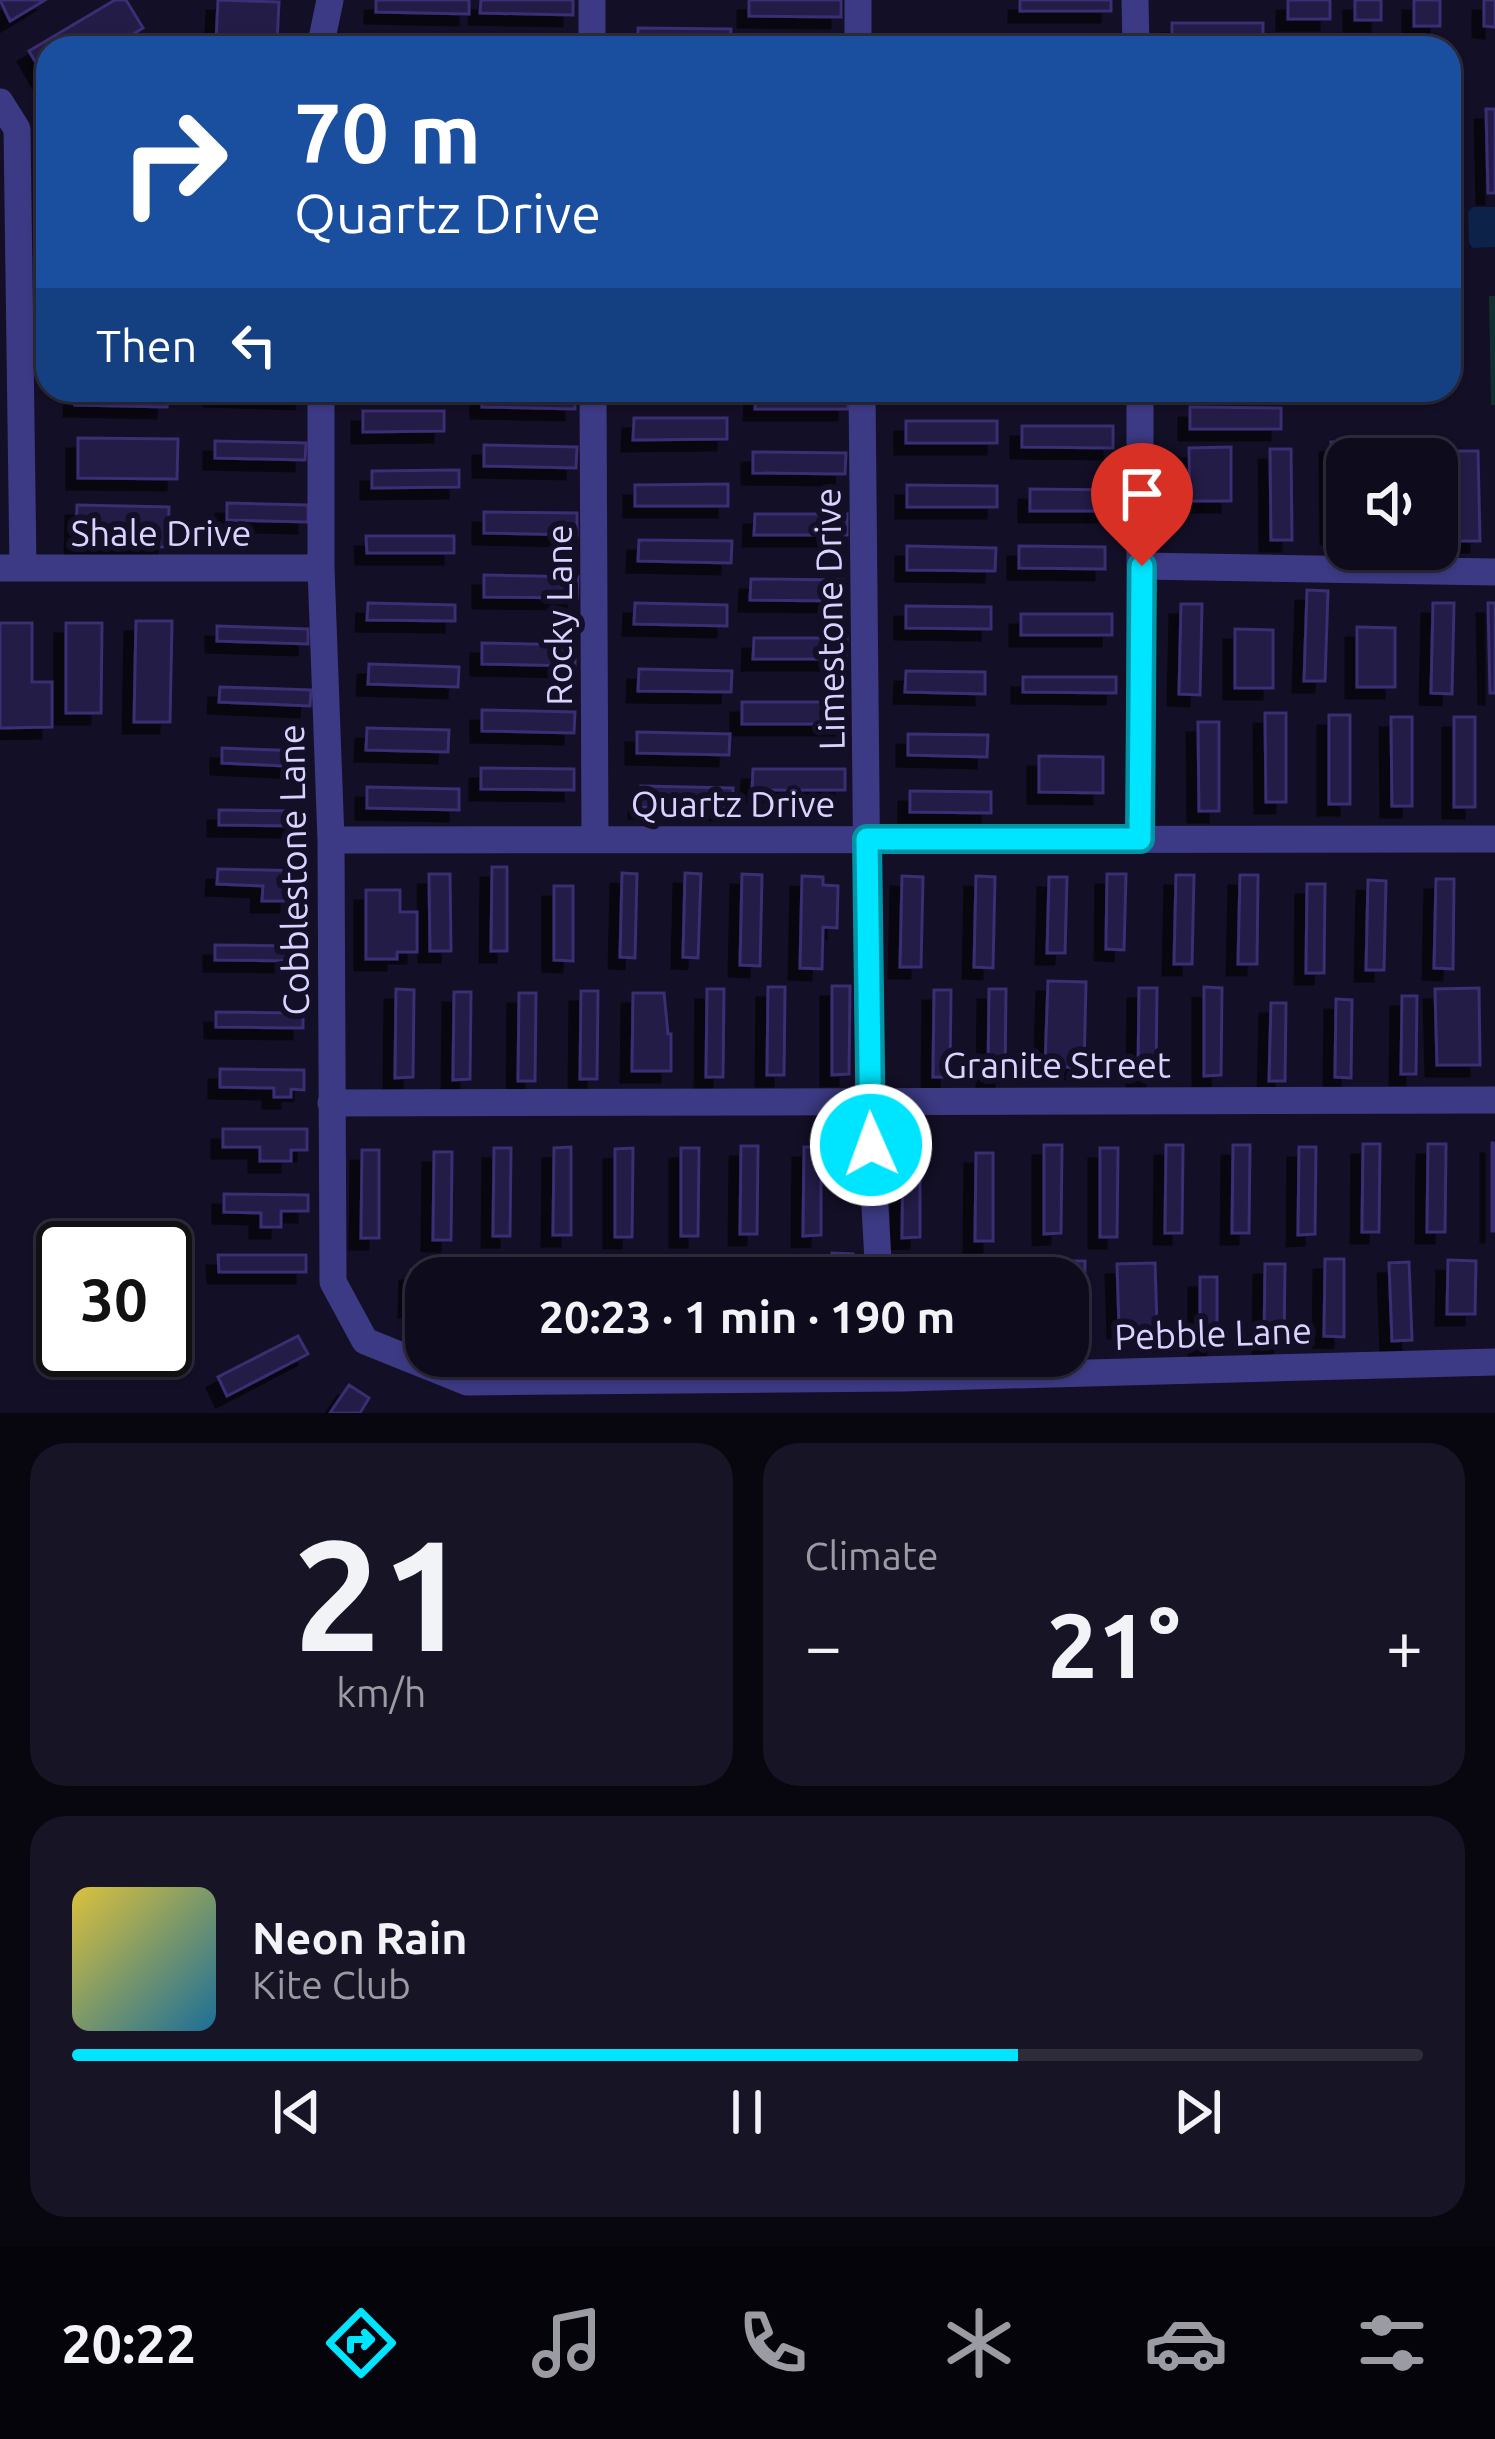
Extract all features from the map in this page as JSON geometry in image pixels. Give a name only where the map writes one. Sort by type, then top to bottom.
[{"type":"street","points":[[322,36],[330,0]]},
{"type":"street","points":[[592,0],[592,36]]},
{"type":"street","points":[[858,0],[858,36]]},
{"type":"street","points":[[1135,0],[1136,36]]},
{"type":"street","points":[[0,102],[17,129],[9,225],[11,568]]},
{"type":"street","name":"Cobblestone Lane","points":[[321,402],[321,568],[331,839],[333,1282],[365,1341]]},
{"type":"street","name":"Rocky Lane","points":[[593,402],[595,839]]},
{"type":"street","name":"Limestone Drive","points":[[862,402],[868,1101],[878,1257]]},
{"type":"street","points":[[1140,402],[1140,839]]},
{"type":"street","points":[[1142,566],[1495,572]]},
{"type":"street","name":"Shale Drive","points":[[11,568],[321,568]]},
{"type":"street","name":"Quartz Drive","points":[[331,839],[1495,839]]},
{"type":"street","name":"Granite Street","points":[[331,1103],[1495,1100]]},
{"type":"street","name":"Pebble Lane","points":[[365,1341],[405,1357]]},
{"type":"street","name":"Pebble Lane","points":[[1089,1365],[1495,1362]]},
{"type":"street","name":"Pebble Lane","points":[[455,1377],[467,1382],[611,1377]]},
{"type":"green space","points":[[1489,296],[1495,296],[1495,405],[1491,405]]},
{"type":"water","points":[[1473,207],[1495,207],[1495,247],[1473,248],[1469,243],[1468,212]]},
{"type":"building","points":[[0,0],[45,0],[10,21]]},
{"type":"building","points":[[115,0],[126,0],[143,28],[130,36],[54,36]]},
{"type":"building","points":[[218,0],[279,2],[277,36],[216,36]]},
{"type":"building","points":[[376,0],[469,0],[469,14],[376,12]]},
{"type":"building","points":[[481,0],[573,0],[573,15],[480,13]]},
{"type":"building","points":[[749,0],[841,0],[841,17],[749,16]]},
{"type":"building","points":[[1020,0],[1111,0],[1111,11],[1020,11]]},
{"type":"building","points":[[1288,0],[1330,0],[1330,19],[1288,19]]},
{"type":"building","points":[[1355,0],[1381,0],[1381,20],[1355,20]]},
{"type":"building","points":[[1414,0],[1440,0],[1440,26],[1414,26]]},
{"type":"building","points":[[1484,0],[1495,0],[1495,27],[1484,26]]},
{"type":"building","points":[[1172,23],[1263,23],[1263,36],[1172,36]]},
{"type":"building","points":[[638,28],[731,29],[731,36],[638,36]]},
{"type":"building","points":[[1486,109],[1495,109],[1495,193],[1488,193]]},
{"type":"building","points":[[75,402],[167,402],[167,407]]},
{"type":"building","points":[[482,402],[575,402],[575,409],[482,407]]},
{"type":"building","points":[[755,402],[848,402],[848,409],[755,409]]},
{"type":"building","points":[[1190,407],[1281,408],[1281,429],[1190,429]]},
{"type":"building","points":[[363,411],[444,411],[444,431],[363,432]]},
{"type":"building","points":[[634,418],[727,418],[727,439],[633,440]]},
{"type":"building","points":[[906,421],[997,421],[997,443],[906,443]]},
{"type":"building","points":[[1022,426],[1113,426],[1113,448],[1022,447]]},
{"type":"building","points":[[78,438],[178,439],[177,479],[78,478]]},
{"type":"building","points":[[215,441],[306,443],[305,460],[215,458]]},
{"type":"building","points":[[484,445],[577,447],[576,468],[484,466]]},
{"type":"building","points":[[1231,447],[1231,501],[1190,501],[1189,448]]},
{"type":"building","points":[[1270,449],[1291,449],[1292,540],[1271,540]]},
{"type":"building","points":[[1458,451],[1478,451],[1480,541],[1459,541]]},
{"type":"building","points":[[753,452],[846,453],[845,474],[753,473]]},
{"type":"building","points":[[459,470],[459,487],[372,488],[372,471]]},
{"type":"building","points":[[728,484],[728,506],[635,506],[635,485]]},
{"type":"building","points":[[907,485],[997,486],[997,507],[907,507]]},
{"type":"building","points":[[1030,489],[1121,490],[1121,511],[1030,511]]},
{"type":"building","points":[[227,503],[308,505],[308,522],[227,520]]},
{"type":"building","points":[[77,505],[169,507],[168,547],[76,545]]},
{"type":"building","points":[[484,512],[577,513],[577,535],[484,533]]},
{"type":"building","points":[[755,514],[847,514],[847,535],[754,535]]},
{"type":"building","points":[[366,536],[454,536],[454,553],[367,553]]},
{"type":"building","points":[[639,540],[732,541],[731,563],[638,561]]},
{"type":"building","points":[[907,546],[996,548],[995,571],[907,570]]},
{"type":"building","points":[[1019,546],[1105,547],[1105,569],[1019,568]]},
{"type":"building","points":[[484,575],[578,577],[577,598],[484,597]]},
{"type":"building","points":[[751,579],[843,580],[843,601],[750,600]]},
{"type":"building","points":[[1307,590],[1328,591],[1325,681],[1304,681]]},
{"type":"building","points":[[368,603],[455,605],[455,621],[367,620]]},
{"type":"building","points":[[635,603],[727,605],[727,626],[634,624]]},
{"type":"building","points":[[1433,603],[1454,603],[1452,694],[1431,693]]},
{"type":"building","points":[[1488,603],[1495,603],[1495,693],[1490,693]]},
{"type":"building","points":[[1181,604],[1202,604],[1200,695],[1179,694]]},
{"type":"building","points":[[906,606],[991,607],[991,629],[906,628]]},
{"type":"building","points":[[1021,614],[1112,614],[1112,635],[1021,635]]},
{"type":"building","points":[[136,621],[172,621],[170,722],[134,722]]},
{"type":"building","points":[[0,623],[32,623],[32,682],[52,682],[52,727],[0,728]]},
{"type":"building","points":[[66,623],[102,623],[101,713],[66,713]]},
{"type":"building","points":[[217,626],[308,629],[308,644],[217,641]]},
{"type":"building","points":[[1357,627],[1395,628],[1395,687],[1357,687]]},
{"type":"building","points":[[1235,629],[1273,630],[1273,688],[1235,688]]},
{"type":"building","points":[[754,638],[847,638],[846,659],[753,659]]},
{"type":"building","points":[[482,643],[575,645],[575,666],[482,664]]},
{"type":"building","points":[[369,664],[459,667],[458,687],[368,684]]},
{"type":"building","points":[[639,669],[732,671],[731,692],[638,691]]},
{"type":"building","points":[[906,671],[985,672],[985,694],[905,692]]},
{"type":"building","points":[[1023,677],[1116,677],[1116,693],[1023,692]]},
{"type":"building","points":[[220,687],[311,690],[310,706],[219,702]]},
{"type":"building","points":[[742,702],[847,702],[847,724],[742,724]]},
{"type":"building","points":[[482,710],[575,712],[574,733],[482,731]]},
{"type":"building","points":[[1265,713],[1286,713],[1286,802],[1266,802]]},
{"type":"building","points":[[1329,715],[1350,715],[1350,804],[1329,804]]},
{"type":"building","points":[[1391,717],[1412,717],[1412,806],[1392,806]]},
{"type":"building","points":[[1454,717],[1475,717],[1475,807],[1454,807]]},
{"type":"building","points":[[1198,722],[1219,722],[1219,811],[1199,811]]},
{"type":"building","points":[[367,728],[449,730],[448,752],[366,750]]},
{"type":"building","points":[[637,732],[730,734],[729,755],[637,753]]},
{"type":"building","points":[[908,734],[988,735],[987,757],[908,755]]},
{"type":"building","points":[[222,748],[304,751],[303,767],[222,763]]},
{"type":"building","points":[[1039,756],[1103,757],[1103,793],[1039,792]]},
{"type":"building","points":[[481,768],[574,769],[574,790],[481,789]]},
{"type":"building","points":[[753,769],[845,769],[845,790],[752,790]]},
{"type":"building","points":[[641,786],[733,788],[733,809],[640,807]]},
{"type":"building","points":[[367,787],[459,789],[459,810],[367,808]]},
{"type":"building","points":[[910,791],[991,792],[991,813],[910,812]]},
{"type":"building","points":[[219,810],[306,811],[306,826],[219,825]]},
{"type":"building","points":[[492,867],[507,867],[507,951],[491,951]]},
{"type":"building","points":[[218,869],[304,871],[304,885],[290,885],[290,901],[262,901],[263,886],[217,884]]},
{"type":"building","points":[[622,873],[637,874],[635,958],[620,957]]},
{"type":"building","points":[[685,873],[701,874],[698,958],[683,957]]},
{"type":"building","points":[[429,874],[450,874],[451,951],[430,951]]},
{"type":"building","points":[[742,874],[762,875],[760,966],[740,965]]},
{"type":"building","points":[[1107,874],[1126,874],[1124,950],[1106,949]]},
{"type":"building","points":[[1176,875],[1194,875],[1192,964],[1174,964]]},
{"type":"building","points":[[1240,875],[1258,875],[1257,964],[1238,964]]},
{"type":"building","points":[[802,876],[823,877],[823,885],[838,886],[837,928],[823,927],[822,969],[800,968]]},
{"type":"building","points":[[902,876],[923,877],[921,967],[900,967]]},
{"type":"building","points":[[976,876],[995,877],[993,968],[974,967]]},
{"type":"building","points":[[1049,877],[1067,877],[1065,953],[1047,953]]},
{"type":"building","points":[[1436,879],[1454,879],[1453,969],[1434,968]]},
{"type":"building","points":[[1368,880],[1386,881],[1384,970],[1366,970]]},
{"type":"building","points":[[1307,884],[1325,884],[1324,973],[1306,973]]},
{"type":"building","points":[[554,886],[573,886],[573,961],[554,960]]},
{"type":"building","points":[[366,890],[400,890],[400,912],[417,912],[417,952],[397,952],[397,959],[366,959]]},
{"type":"building","points":[[215,945],[302,946],[301,961],[215,960]]},
{"type":"building","points":[[1048,981],[1086,982],[1084,1068],[1045,1066]]},
{"type":"building","points":[[832,986],[850,986],[849,1074],[832,1075]]},
{"type":"building","points":[[768,987],[785,987],[784,1075],[767,1075]]},
{"type":"building","points":[[1204,987],[1222,988],[1221,1075],[1204,1076]]},
{"type":"building","points":[[1139,988],[1157,988],[1156,1076],[1138,1076]]},
{"type":"building","points":[[1479,988],[1480,1065],[1437,1065],[1435,989]]},
{"type":"building","points":[[396,989],[414,990],[413,1077],[395,1078]]},
{"type":"building","points":[[707,989],[724,989],[723,1077],[706,1077]]},
{"type":"building","points":[[989,989],[1006,989],[1005,1077],[988,1077]]},
{"type":"building","points":[[934,990],[951,990],[950,1077],[933,1077]]},
{"type":"building","points":[[581,991],[598,991],[597,1079],[580,1079]]},
{"type":"building","points":[[454,992],[471,992],[470,1079],[453,1080]]},
{"type":"building","points":[[519,993],[536,993],[535,1081],[518,1081]]},
{"type":"building","points":[[633,993],[664,993],[671,1071],[632,1071]]},
{"type":"building","points":[[1402,996],[1417,996],[1416,1074],[1401,1074]]},
{"type":"building","points":[[1336,999],[1352,1000],[1351,1078],[1335,1077]]},
{"type":"building","points":[[1271,1003],[1286,1003],[1285,1081],[1269,1081]]},
{"type":"building","points":[[216,1012],[303,1013],[303,1028],[216,1027]]},
{"type":"building","points":[[220,1069],[304,1070],[304,1090],[291,1089],[291,1097],[274,1097],[274,1088],[220,1087]]},
{"type":"building","points":[[223,1129],[307,1129],[307,1150],[291,1150],[291,1161],[260,1161],[260,1147],[223,1147]]},
{"type":"building","points":[[1495,1143],[1495,1231],[1492,1231]]},
{"type":"building","points":[[1363,1144],[1380,1144],[1379,1232],[1362,1232]]},
{"type":"building","points":[[1428,1144],[1446,1144],[1445,1232],[1427,1232]]},
{"type":"building","points":[[1044,1145],[1062,1145],[1061,1233],[1044,1234]]},
{"type":"building","points":[[1166,1145],[1183,1145],[1182,1233],[1165,1233]]},
{"type":"building","points":[[1233,1145],[1250,1145],[1249,1233],[1232,1233]]},
{"type":"building","points":[[741,1146],[758,1146],[757,1234],[740,1234]]},
{"type":"building","points":[[571,1147],[571,1235],[553,1235],[554,1148]]},
{"type":"building","points":[[804,1147],[821,1147],[821,1235],[803,1236]]},
{"type":"building","points":[[1299,1147],[1316,1147],[1315,1234],[1298,1235]]},
{"type":"building","points":[[494,1148],[511,1148],[510,1236],[493,1236]]},
{"type":"building","points":[[633,1148],[632,1237],[615,1237],[615,1149]]},
{"type":"building","points":[[681,1148],[699,1148],[698,1236],[681,1236]]},
{"type":"building","points":[[1100,1148],[1118,1148],[1117,1237],[1100,1237]]},
{"type":"building","points":[[920,1149],[920,1237],[902,1238],[903,1150]]},
{"type":"building","points":[[362,1150],[379,1150],[379,1238],[361,1238]]},
{"type":"building","points":[[434,1152],[452,1152],[451,1240],[433,1240]]},
{"type":"building","points":[[976,1153],[993,1153],[993,1241],[975,1241]]},
{"type":"building","points":[[224,1194],[308,1195],[308,1211],[281,1211],[281,1227],[261,1227],[261,1213],[224,1212]]},
{"type":"building","points":[[218,1255],[306,1255],[306,1272],[219,1272]]},
{"type":"building","points":[[1325,1259],[1344,1259],[1344,1337],[1324,1336]]},
{"type":"building","points":[[1448,1260],[1476,1261],[1475,1314],[1447,1314]]},
{"type":"building","points":[[1409,1262],[1412,1340],[1392,1341],[1389,1263]]},
{"type":"building","points":[[1155,1263],[1157,1326],[1119,1327],[1117,1264]]},
{"type":"building","points":[[1265,1264],[1285,1264],[1284,1342],[1264,1342]]},
{"type":"building","points":[[1200,1277],[1217,1277],[1217,1346],[1200,1345]]},
{"type":"building","points":[[298,1336],[308,1354],[227,1396],[218,1377]]},
{"type":"building","points":[[349,1385],[369,1398],[360,1413],[330,1413]]},
{"type":"route","points":[[871,1145],[867,839],[1140,839],[1142,566]]}]
